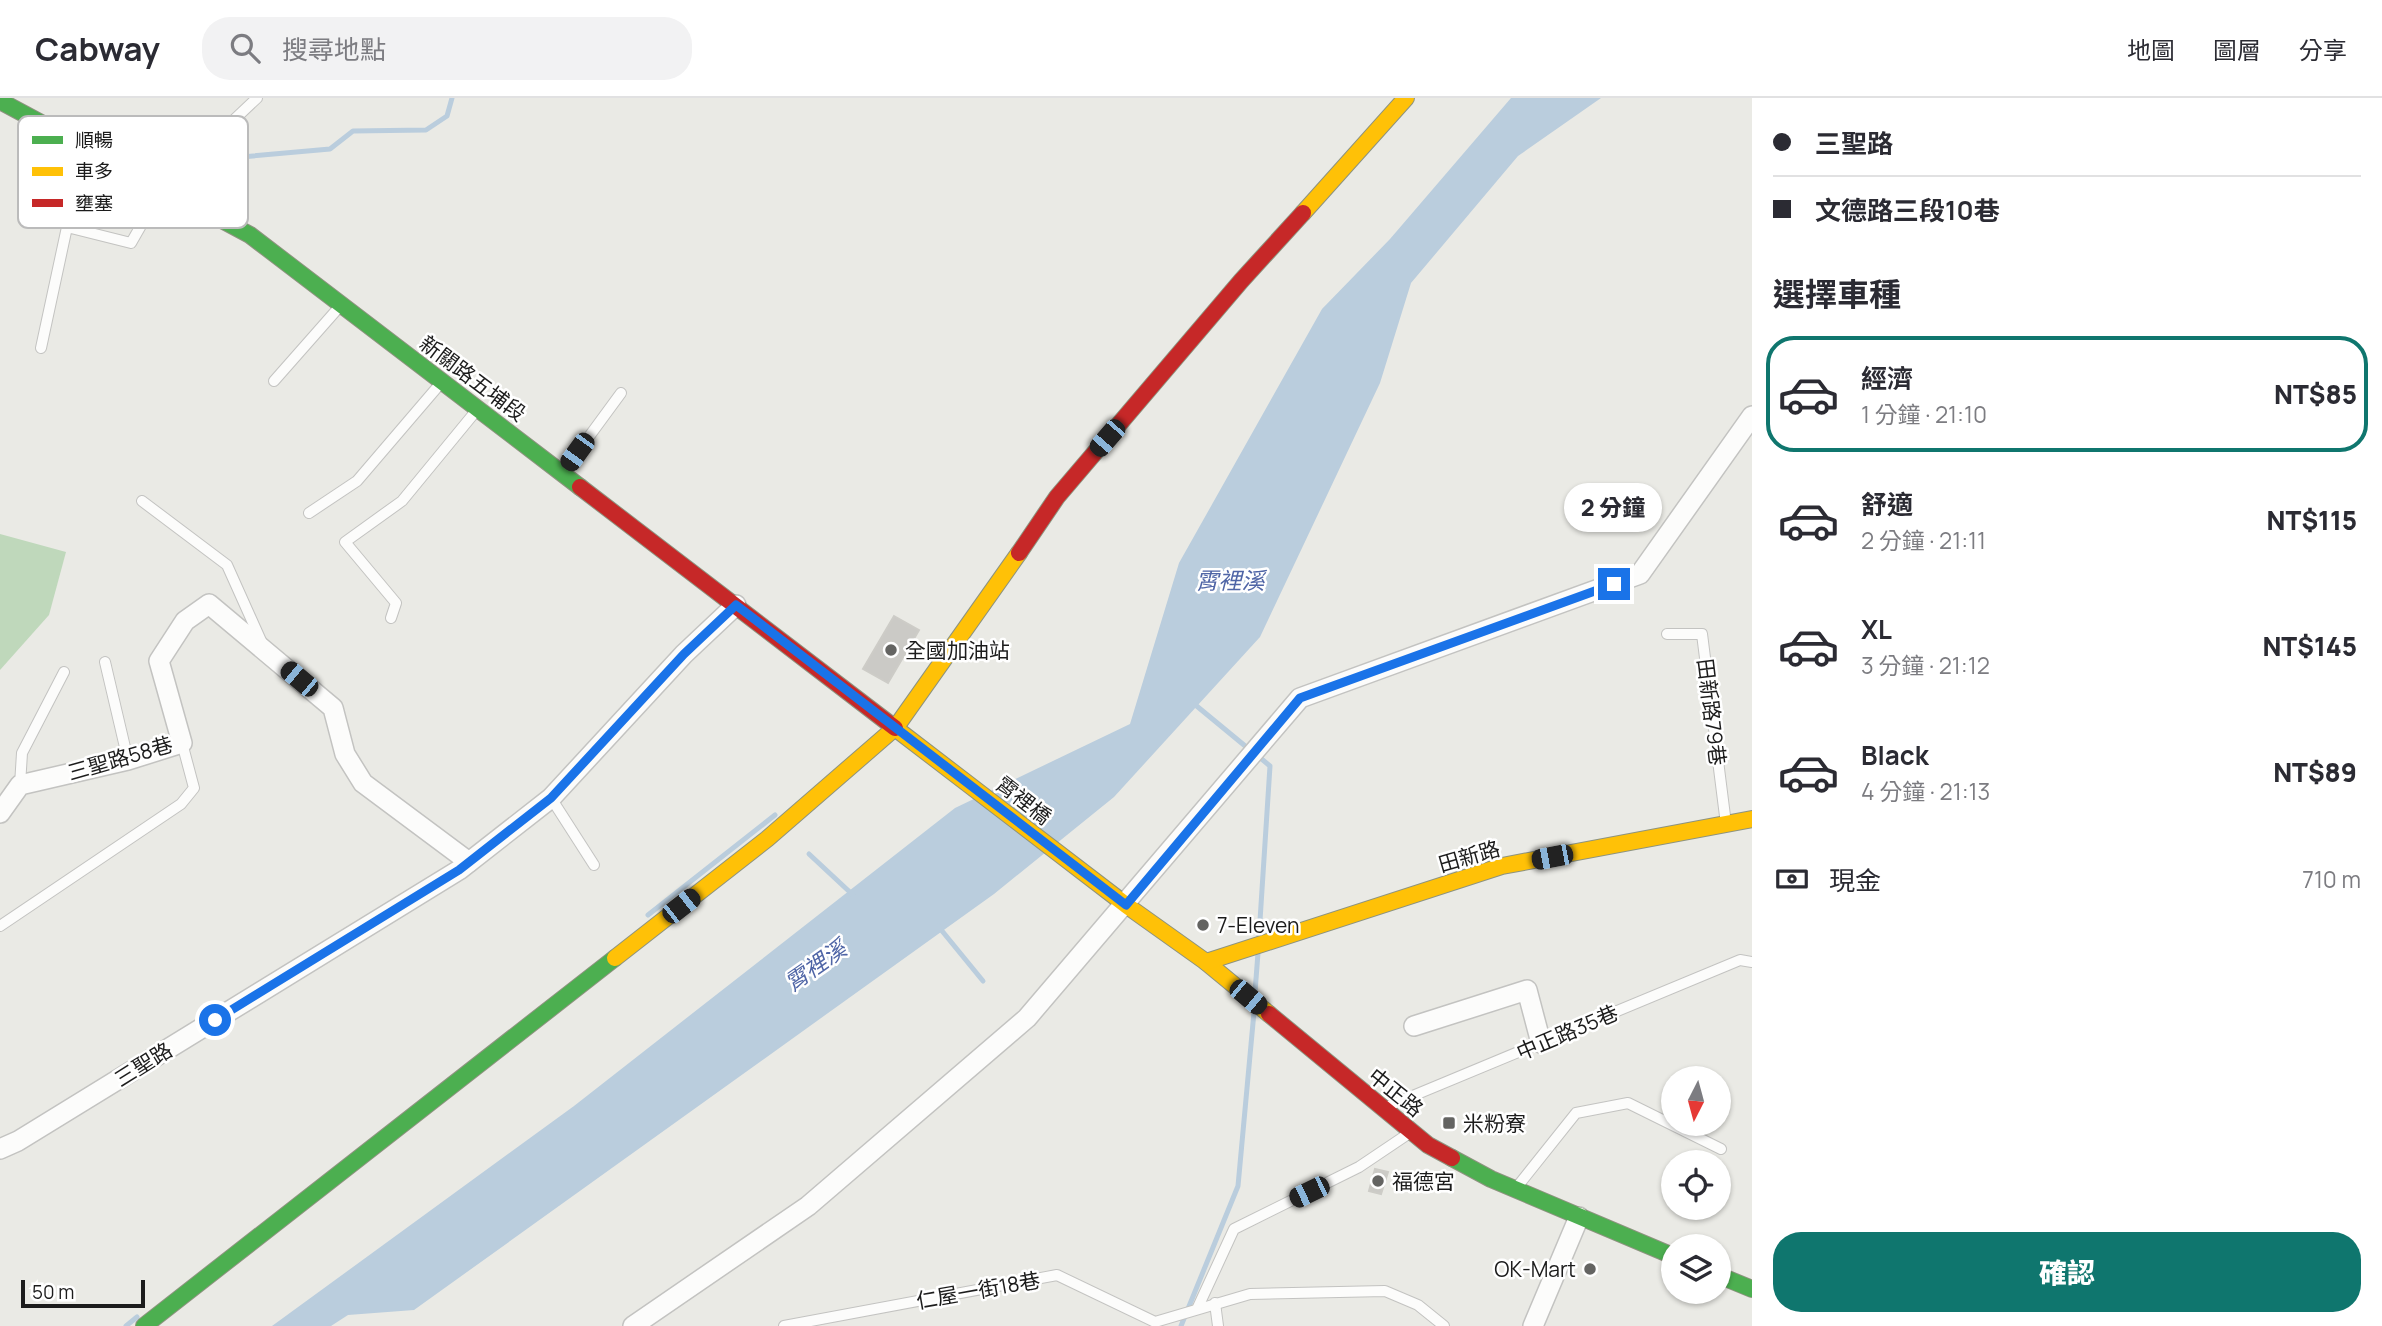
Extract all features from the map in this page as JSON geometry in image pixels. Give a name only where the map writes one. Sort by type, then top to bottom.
[{"type":"street","points":[[144,1326],[767,839],[896,727],[950,654],[1057,497],[1241,281],[1406,98]]},
{"type":"street","name":"新關路五埔段","points":[[0,102],[27,116]]},
{"type":"street","name":"新關路五埔段","points":[[237,228],[479,408],[896,727]]},
{"type":"street","points":[[632,1326],[808,1206],[1027,1018],[1300,698],[1640,574],[1752,416]]},
{"type":"street","name":"三聖路58巷","points":[[20,785],[128,760],[182,743],[159,662],[185,621],[209,604],[333,708],[345,754],[363,783],[469,862]]},
{"type":"street","name":"三聖路","points":[[0,1149],[18,1141],[469,862],[551,798],[684,654],[736,605]]},
{"type":"street","name":"霄裡橋","points":[[896,727],[1126,905]]},
{"type":"street","points":[[0,813],[20,785]]},
{"type":"street","name":"田新路","points":[[1206,962],[1502,866],[1752,819]]},
{"type":"street","name":"中正路","points":[[1126,905],[1206,962],[1428,1146],[1515,1190],[1661,1251]]},
{"type":"street","points":[[1414,1026],[1527,990],[1541,1043]]},
{"type":"street","points":[[1533,1326],[1579,1217]]},
{"type":"street","points":[[1731,1280],[1752,1289]]},
{"type":"lane","points":[[238,116],[257,98]]},
{"type":"lane","points":[[41,348],[67,228]]},
{"type":"lane","points":[[71,228],[131,243],[140,228]]},
{"type":"lane","points":[[274,381],[341,304]]},
{"type":"lane","points":[[309,513],[357,481],[443,381]]},
{"type":"lane","points":[[563,472],[621,393]]},
{"type":"lane","points":[[391,618],[396,603],[345,542],[402,501],[479,408]]},
{"type":"lane","points":[[142,501],[227,565],[265,650]]},
{"type":"lane","name":"田新路79巷","points":[[1667,634],[1702,634],[1726,824]]},
{"type":"lane","points":[[105,662],[128,760]]},
{"type":"lane","points":[[20,785],[22,753],[64,672]]},
{"type":"lane","points":[[0,926],[181,804],[194,788],[182,743]]},
{"type":"lane","points":[[551,798],[594,864]]},
{"type":"lane","name":"中正路35巷","points":[[1383,1109],[1740,960],[1752,962]]},
{"type":"lane","points":[[1515,1190],[1576,1113],[1628,1102],[1721,1149]]},
{"type":"lane","points":[[1198,1307],[1234,1229],[1359,1167],[1412,1132]]},
{"type":"lane","name":"仁屋一街18巷","points":[[784,1326],[1057,1275],[1154,1324],[1198,1307],[1250,1294],[1385,1291],[1418,1305],[1444,1326]]},
{"type":"lane","points":[[1215,1303],[1218,1326]]},
{"type":"green space","points":[[0,534],[66,552],[49,615],[0,670]]},
{"type":"water","name":"霄裡溪","points":[[1511,98],[1601,98],[1518,156],[1411,283],[1380,383],[1260,637],[1114,797],[994,894],[414,1310],[348,1315],[331,1326],[272,1326],[574,1106],[955,808],[1130,724],[1179,563],[1322,309],[1390,239]]},
{"type":"building","name":"全國加油站","points":[[894,616],[919,630],[888,683],[863,669]]},
{"type":"building","name":"福德宮","points":[[1375,1169],[1388,1172],[1381,1194],[1369,1191]]},
{"type":"waterway","points":[[248,156],[330,149],[353,131],[426,130],[447,116],[452,98]]},
{"type":"waterway","points":[[1193,703],[1250,750]]},
{"type":"waterway","points":[[1258,756],[1270,766],[1259,936]]},
{"type":"waterway","points":[[648,915],[775,815]]},
{"type":"waterway","points":[[809,854],[853,895]]},
{"type":"waterway","points":[[938,926],[983,981]]},
{"type":"waterway","points":[[1255,992],[1258,953]]},
{"type":"waterway","points":[[1181,1326],[1238,1186],[1254,1012]]},
{"type":"waterway","points":[[126,1326],[137,1317]]},
{"type":"traffic: fast","points":[[0,101],[28,116]]},
{"type":"traffic: fast","points":[[237,228],[250,235],[580,487]]},
{"type":"traffic: fast","points":[[144,1326],[615,958]]},
{"type":"traffic: fast","points":[[1452,1158],[1491,1179],[1661,1251]]},
{"type":"traffic: fast","points":[[1731,1280],[1752,1289]]},
{"type":"traffic: slow","points":[[1303,213],[1406,98]]},
{"type":"traffic: slow","points":[[615,958],[767,839],[896,727],[1019,553]]},
{"type":"traffic: slow","points":[[895,728],[1126,905],[1206,962],[1269,1014]]},
{"type":"traffic: slow","points":[[1206,962],[1502,866],[1752,819]]},
{"type":"traffic: jam","points":[[1019,553],[1057,497],[1241,281],[1303,213]]},
{"type":"traffic: jam","points":[[580,487],[895,728]]},
{"type":"traffic: jam","points":[[1269,1014],[1428,1145],[1452,1158]]},
{"type":"place","name":"全國加油站","points":[[891,650]]},
{"type":"place","name":"7-Eleven","points":[[1203,925]]},
{"type":"place","name":"米粉寮","points":[[1449,1123]]},
{"type":"place","name":"福德宮","points":[[1378,1181]]},
{"type":"place","name":"OK-Mart","points":[[1590,1269]]},
{"type":"route","points":[[215,1020],[459,870],[551,798],[684,654],[736,605],[1126,905],[1300,698],[1614,584]]}]
